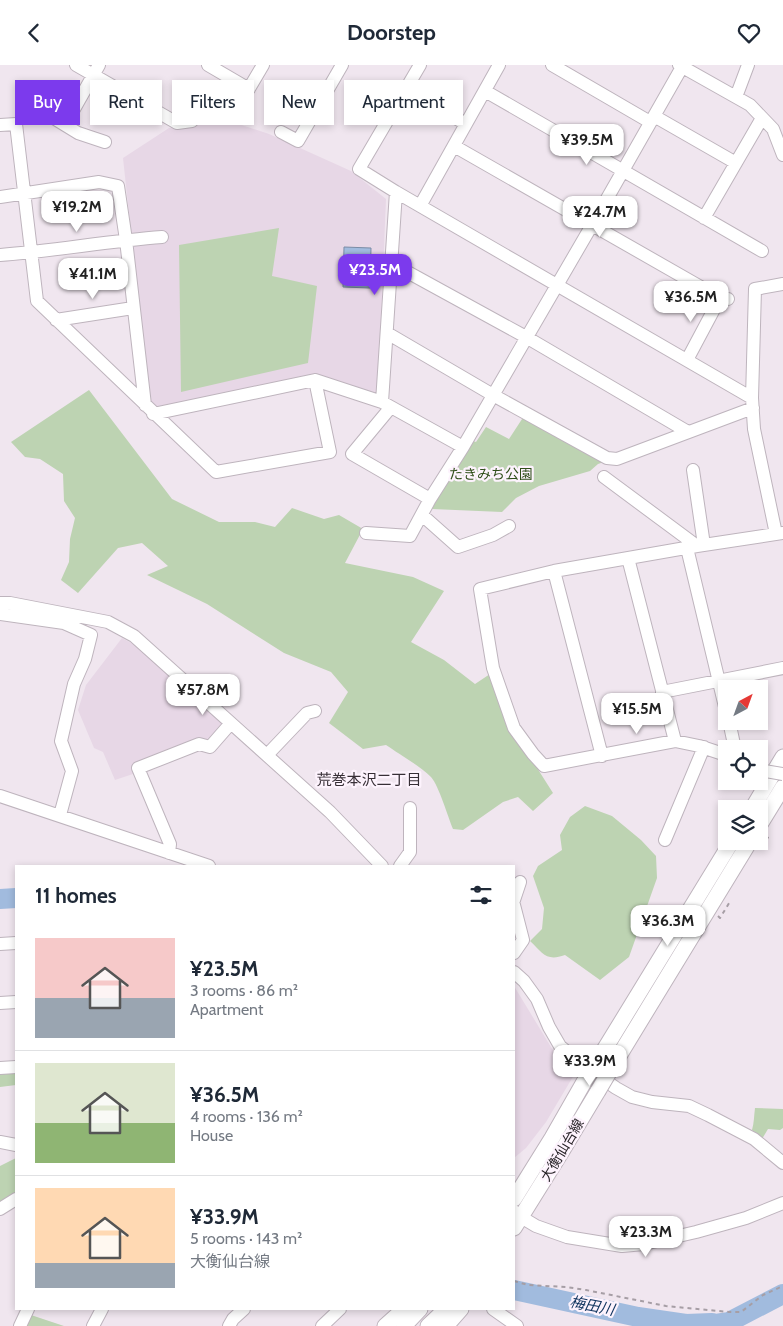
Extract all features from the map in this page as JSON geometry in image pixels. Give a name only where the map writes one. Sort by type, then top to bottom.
[{"type":"main road","points":[[757,800],[783,757]]},
{"type":"main road","points":[[768,812],[783,787]]},
{"type":"main road","name":"大衡仙台線","points":[[515,1197],[726,850]]},
{"type":"main road","name":"大衡仙台線","points":[[516,1218],[562,1151],[745,850]]},
{"type":"main road","points":[[385,1326],[403,1310]]},
{"type":"main road","points":[[404,1326],[419,1310]]},
{"type":"main road","points":[[428,1326],[445,1310]]},
{"type":"main road","points":[[446,1326],[460,1310]]},
{"type":"street","points":[[76,65],[96,70],[172,120]]},
{"type":"street","points":[[208,65],[234,80]]},
{"type":"street","points":[[254,80],[263,65]]},
{"type":"street","points":[[281,132],[298,141],[342,65]]},
{"type":"street","points":[[411,80],[420,65]]},
{"type":"street","points":[[420,205],[499,65]]},
{"type":"street","points":[[552,65],[736,163]]},
{"type":"street","points":[[736,97],[748,65]]},
{"type":"street","points":[[366,533],[410,536],[592,225],[680,66],[750,105],[762,118],[778,129],[783,155]]},
{"type":"street","points":[[80,98],[96,70]]},
{"type":"street","points":[[485,91],[762,251]]},
{"type":"street","points":[[704,218],[762,118]]},
{"type":"street","points":[[0,125],[16,124],[36,301],[216,473],[330,452],[315,380]]},
{"type":"street","points":[[65,125],[78,133],[105,142]]},
{"type":"street","points":[[385,125],[359,169],[687,360],[752,403]]},
{"type":"street","points":[[454,146],[724,299],[687,360]]},
{"type":"street","points":[[0,197],[99,182],[118,186],[133,308],[149,409]]},
{"type":"street","points":[[396,192],[387,333],[386,405],[352,454],[430,499]]},
{"type":"street","points":[[0,255],[162,237]]},
{"type":"street","points":[[391,263],[526,337],[688,433]]},
{"type":"street","points":[[718,752],[675,741],[544,766],[514,729],[493,668],[480,589],[554,571],[696,546],[779,534],[754,429],[752,403],[755,289],[783,284]]},
{"type":"street","points":[[56,319],[133,308]]},
{"type":"street","points":[[387,333],[493,395],[607,458],[617,459],[688,433],[752,403]]},
{"type":"street","points":[[149,409],[315,380],[386,405],[463,447]]},
{"type":"street","points":[[693,470],[696,546],[719,680]]},
{"type":"street","points":[[604,477],[696,546]]},
{"type":"street","points":[[422,515],[458,547],[493,535],[509,526]]},
{"type":"street","points":[[628,558],[675,741]]},
{"type":"street","points":[[554,571],[602,756]]},
{"type":"street","points":[[0,603],[10,603],[108,621],[134,636],[330,812],[381,865]]},
{"type":"street","points":[[0,614],[64,623],[91,635],[85,659],[74,684],[62,734],[61,741],[72,771],[60,815]]},
{"type":"street","points":[[728,680],[783,668]]},
{"type":"street","points":[[662,692],[718,682]]},
{"type":"street","points":[[267,755],[308,713],[315,711]]},
{"type":"street","points":[[169,853],[170,845],[138,768],[199,744],[210,747],[231,723]]},
{"type":"street","points":[[665,840],[704,747]]},
{"type":"street","points":[[768,772],[783,775]]},
{"type":"street","points":[[0,796],[206,865]]},
{"type":"street","points":[[401,865],[410,852],[410,808]]},
{"type":"street","points":[[515,897],[520,882]]},
{"type":"street","points":[[515,909],[523,940],[515,952]]},
{"type":"street","points":[[0,944],[15,943]]},
{"type":"street","points":[[515,973],[524,981],[537,999],[549,1027],[560,1046],[580,1063],[632,1097],[652,1103],[689,1106],[754,1139],[783,1163]]},
{"type":"street","points":[[0,1003],[15,1002]]},
{"type":"street","points":[[0,1068],[15,1067]]},
{"type":"street","points":[[0,1142],[15,1145]]},
{"type":"street","points":[[0,1209],[15,1200]]},
{"type":"street","points":[[516,1218],[567,1237],[622,1246],[644,1244],[696,1232],[746,1218],[783,1203]]},
{"type":"street","points":[[20,1326],[28,1310]]},
{"type":"street","points":[[93,1326],[101,1310]]},
{"type":"street","points":[[229,1326],[233,1319],[243,1310]]},
{"type":"street","points":[[322,1326],[339,1310]]},
{"type":"street","points":[[494,1310],[517,1326]]},
{"type":"path","points":[[515,1281],[528,1285],[586,1290],[666,1306],[729,1312],[742,1312],[763,1295],[783,1286]]},
{"type":"shaded area","points":[[190,125],[241,125],[269,134],[351,171],[386,199],[378,394],[326,378],[155,407],[149,399],[123,158],[169,128]]},
{"type":"shaded area","points":[[122,638],[142,649],[222,722],[222,727],[207,741],[136,773],[115,780],[103,752],[94,748],[78,710],[86,685]]},
{"type":"shaded area","points":[[515,988],[554,1052],[577,1070],[546,1122],[526,1148],[515,1157]]},
{"type":"green space","points":[[279,228],[272,276],[317,286],[308,363],[181,392],[179,245]]},
{"type":"green space","points":[[89,390],[172,499],[219,522],[255,522],[275,527],[292,508],[324,519],[339,515],[363,529],[345,563],[413,577],[444,591],[411,642],[444,660],[475,684],[490,674],[532,760],[553,793],[533,811],[518,797],[503,802],[463,830],[453,829],[437,787],[431,777],[386,745],[363,749],[329,723],[348,692],[331,672],[284,653],[207,604],[147,575],[168,566],[142,543],[118,548],[78,593],[61,580],[69,562],[70,539],[75,518],[64,501],[63,474],[40,459],[25,457],[11,442]]},
{"type":"green space","name":"たきみち公園","points":[[524,416],[607,461],[598,464],[590,471],[539,486],[516,498],[502,512],[432,509],[470,440],[476,442],[486,427],[509,439]]},
{"type":"green space","points":[[585,806],[612,816],[641,840],[656,856],[657,878],[629,957],[600,980],[565,955],[549,957],[545,955],[530,941],[542,929],[544,908],[533,876],[538,866],[562,850],[560,835],[570,817]]},
{"type":"green space","points":[[15,1071],[15,1085],[0,1087],[0,1074]]},
{"type":"green space","points":[[755,1108],[783,1109],[783,1128],[780,1130],[768,1129],[762,1139],[752,1130]]},
{"type":"green space","points":[[15,1158],[15,1197],[0,1207],[0,1166]]},
{"type":"green space","points":[[31,1315],[64,1326],[26,1326]]},
{"type":"water","points":[[344,247],[371,248],[370,288],[343,287]]},
{"type":"waterway","name":"梅田川","points":[[0,899],[15,898]]},
{"type":"waterway","name":"梅田川","points":[[515,1290],[638,1317],[686,1324],[729,1322],[783,1294]]},
{"type":"district","name":"荒巻本沢二丁目","points":[[369,780]]}]
